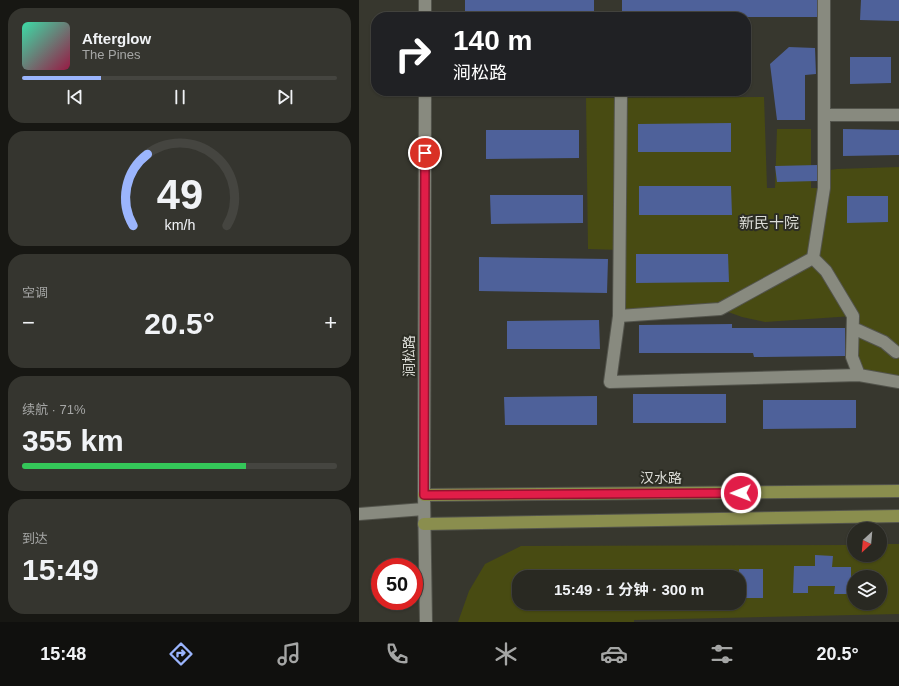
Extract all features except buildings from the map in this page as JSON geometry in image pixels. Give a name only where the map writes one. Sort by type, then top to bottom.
[{"type":"main road","name":"汉水路","points":[[424,495],[899,491]]},
{"type":"main road","points":[[424,524],[899,516]]},
{"type":"street","points":[[425,0],[425,12]]},
{"type":"street","points":[[813,258],[824,188],[824,0]]},
{"type":"street","name":"涧松路","points":[[425,96],[424,524],[426,622]]},
{"type":"street","points":[[621,96],[619,316],[610,382],[859,375],[899,382]]},
{"type":"street","points":[[824,115],[899,114]]},
{"type":"street","points":[[619,316],[720,309],[813,258]]},
{"type":"street","points":[[813,258],[826,271],[853,316],[852,358],[859,375]]},
{"type":"street","points":[[853,328],[884,342],[896,352]]},
{"type":"street","points":[[359,514],[424,509]]},
{"type":"shaded area","points":[[764,97],[767,188],[775,188],[777,129],[811,129],[811,188],[824,188],[824,171],[837,169],[899,167],[899,382],[859,375],[853,316],[765,322],[742,317],[720,309],[619,316],[620,250],[588,249],[586,98]]},
{"type":"shaded area","points":[[887,544],[899,544],[899,614],[634,620],[634,622],[458,622],[469,591],[485,564],[521,546],[847,545],[847,562],[887,562]]},
{"type":"district","name":"新民十院","points":[[769,223]]},
{"type":"route","points":[[425,153],[424,495],[741,493]]}]
